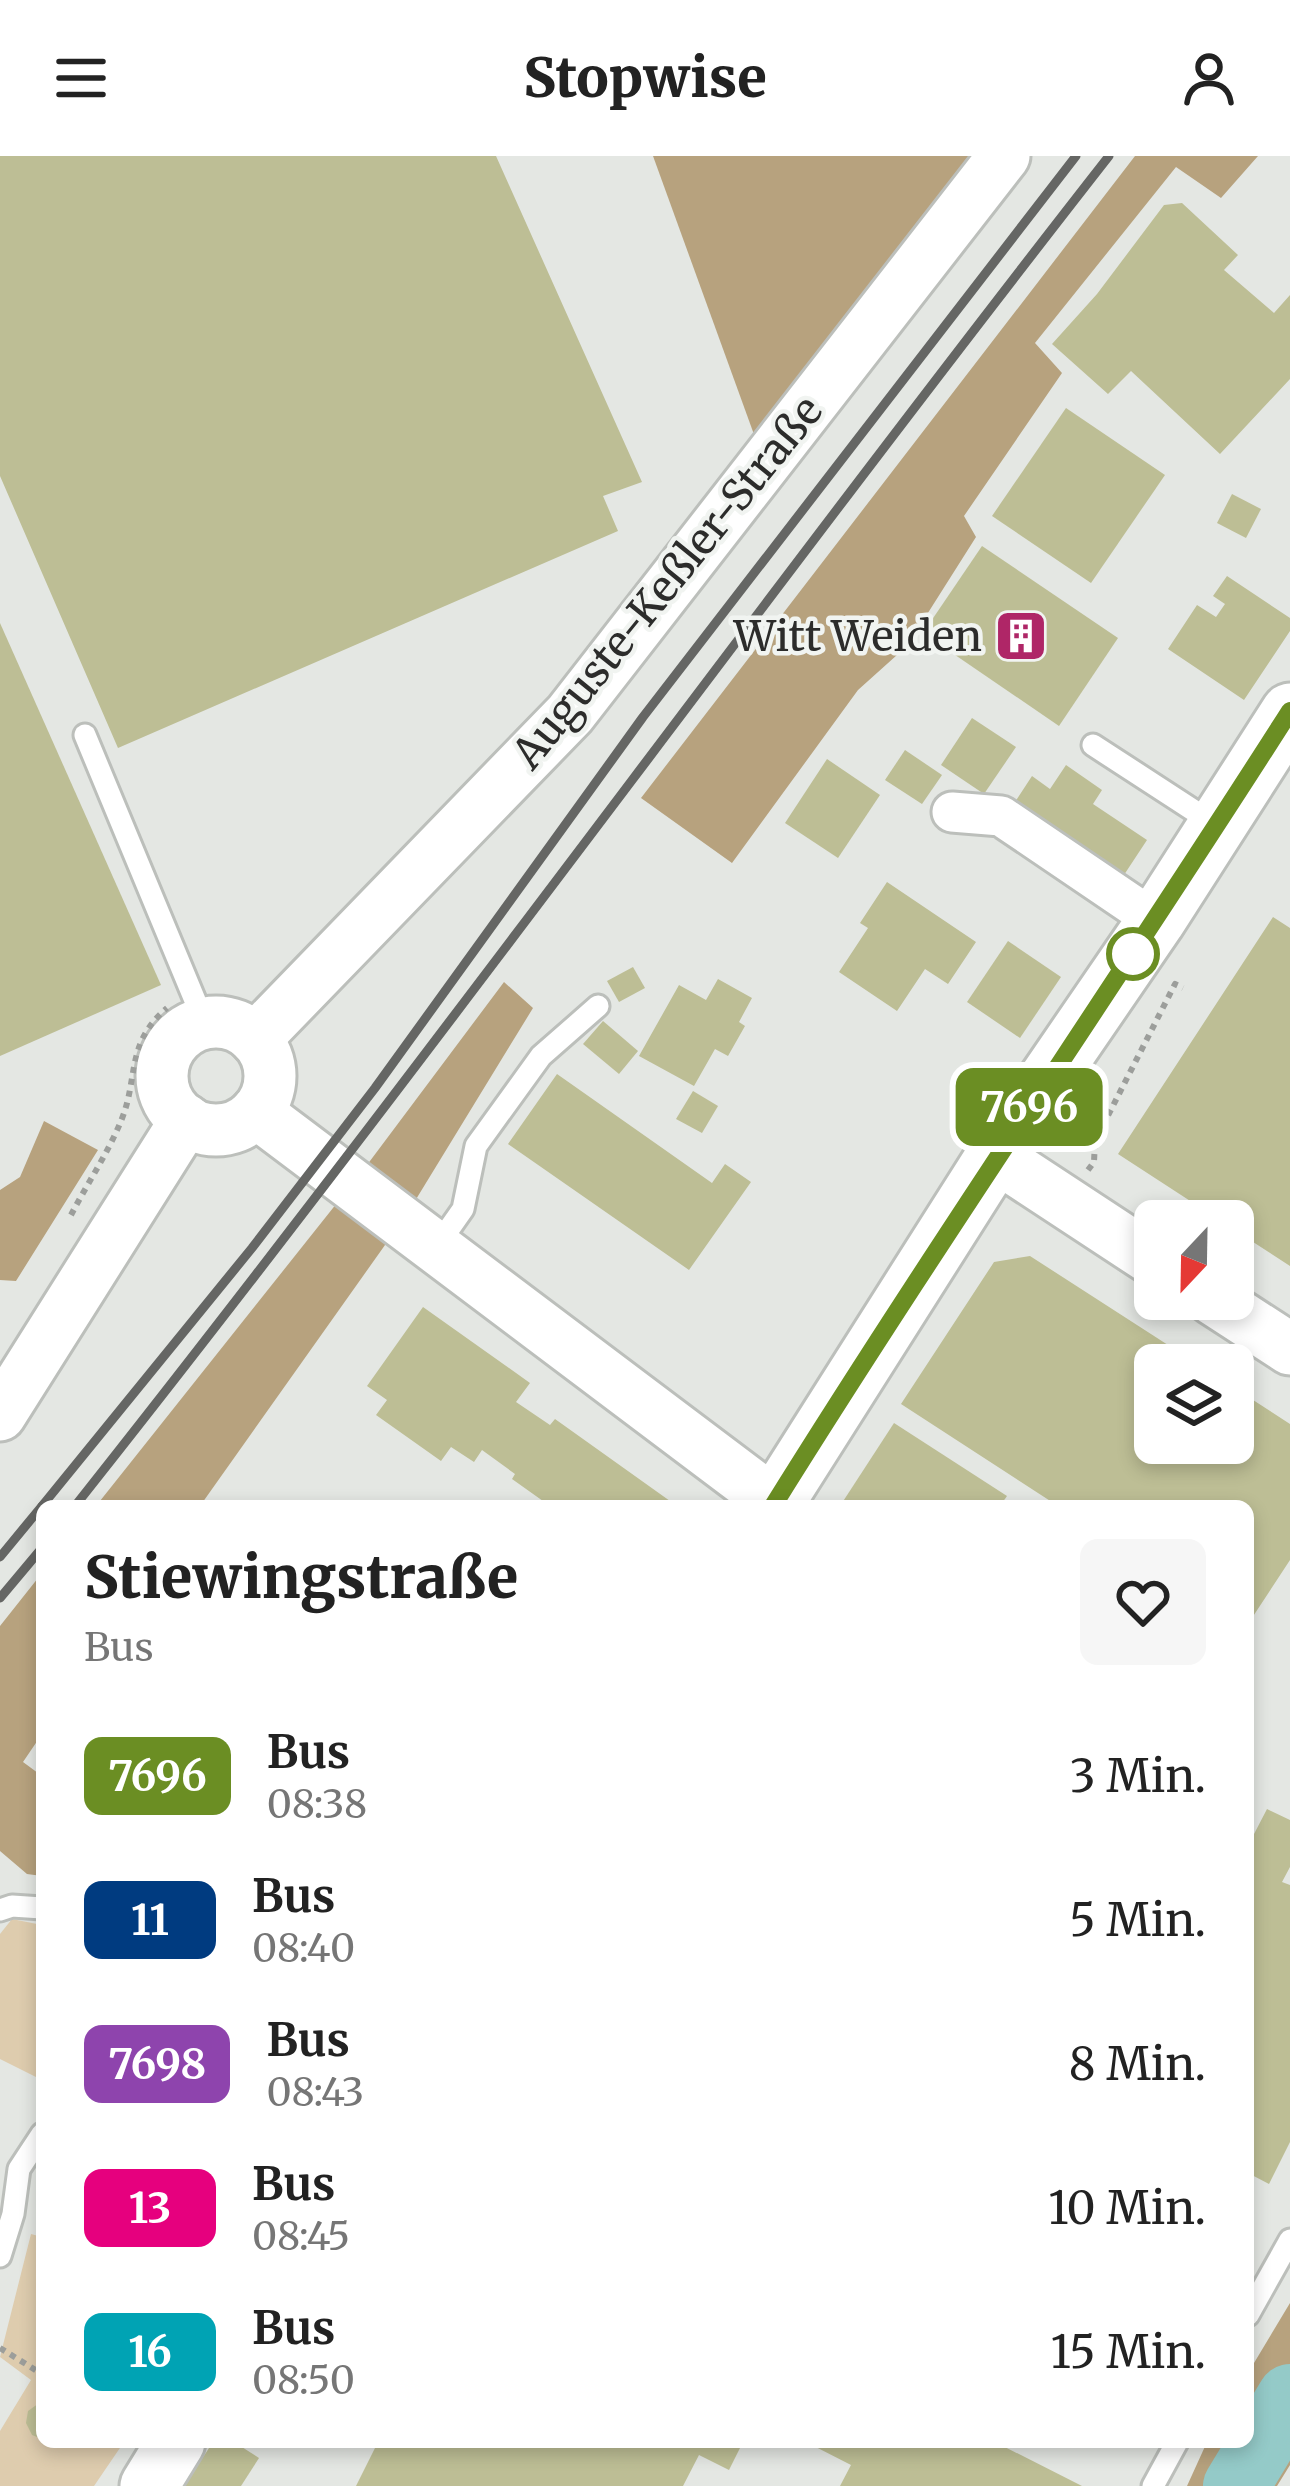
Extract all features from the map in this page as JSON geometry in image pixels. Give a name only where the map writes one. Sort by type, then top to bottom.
[{"type":"main road","points":[[777,1500],[995,1156],[1156,921],[1290,712]]},
{"type":"main road","points":[[148,2486],[172,2448]]},
{"type":"street","name":"Auguste-Keßler-Straße","points":[[255,1039],[570,715],[1004,156]]},
{"type":"street","points":[[952,812],[1001,816],[1156,921]]},
{"type":"street","points":[[200,1010],[255,1039],[269,1064],[270,1081],[256,1112],[227,1129],[210,1130],[185,1120],[168,1103],[161,1070],[175,1040],[200,1010]]},
{"type":"street","points":[[256,1112],[769,1500]]},
{"type":"street","points":[[0,1415],[14,1367],[185,1120]]},
{"type":"street","points":[[995,1156],[1134,1247]]},
{"type":"street","points":[[1246,1320],[1290,1349]]},
{"type":"lane","points":[[85,735],[200,1010]]},
{"type":"lane","points":[[1093,745],[1217,826]]},
{"type":"lane","points":[[437,1246],[463,1209],[476,1146],[542,1056],[598,1006]]},
{"type":"lane","points":[[0,1910],[36,1907]]},
{"type":"lane","points":[[0,2256],[13,2214],[19,2169],[36,2143]]},
{"type":"lane","points":[[1254,2304],[1290,2240]]},
{"type":"lane","points":[[1153,2486],[1174,2448]]},
{"type":"path","points":[[1066,1203],[1094,1162],[1096,1141],[1175,984],[1183,988]]},
{"type":"path","points":[[67,1222],[123,1118],[132,1062],[152,1021],[170,1005],[200,1010]]},
{"type":"path","points":[[0,2348],[36,2370]]},
{"type":"shaded area","points":[[653,156],[992,156],[760,451]]},
{"type":"shaded area","points":[[1135,156],[1258,156],[1221,198],[1176,167],[1035,343],[1062,373],[964,516],[976,537],[907,646],[858,690],[732,863],[641,798]]},
{"type":"shaded area","points":[[504,982],[533,1008],[407,1214],[204,1500],[101,1500],[364,1169]]},
{"type":"shaded area","points":[[44,1121],[98,1150],[16,1281],[0,1280],[0,1190],[20,1177]]},
{"type":"shaded area","points":[[36,1581],[36,1743],[23,1762],[36,1772],[36,1875],[27,1874],[0,1851],[0,1626]]},
{"type":"shaded area","points":[[12,1919],[36,1924],[36,2077],[0,2059],[0,1934]]},
{"type":"shaded area","points":[[31,2234],[36,2235],[36,2448],[120,2448],[94,2486],[0,2486],[0,2431],[31,2380],[0,2357]]},
{"type":"shaded area","points":[[1290,2303],[1290,2465],[1277,2486],[1187,2486],[1204,2448],[1254,2448],[1254,2363]]},
{"type":"building","points":[[0,156],[496,156],[642,482],[603,496],[618,531],[118,748],[0,476]]},
{"type":"building","points":[[1182,203],[1238,255],[1224,270],[1274,313],[1290,295],[1290,379],[1220,454],[1131,371],[1108,394],[1052,344],[1097,294],[1164,205]]},
{"type":"building","points":[[1066,408],[1165,475],[1091,583],[992,516]]},
{"type":"building","points":[[1232,494],[1261,509],[1246,538],[1217,523]]},
{"type":"building","name":"Witt Weiden","points":[[982,546],[1118,638],[1059,726],[923,633]]},
{"type":"building","points":[[1227,576],[1290,618],[1290,631],[1244,700],[1168,649],[1197,605],[1216,617],[1225,604],[1213,596]]},
{"type":"building","points":[[0,623],[161,985],[0,1056]]},
{"type":"building","points":[[972,718],[1016,747],[984,794],[941,765]]},
{"type":"building","points":[[905,750],[942,775],[922,804],[885,780]]},
{"type":"building","points":[[827,759],[880,795],[838,858],[785,823]]},
{"type":"building","points":[[1066,765],[1102,790],[1093,804],[1147,840],[1118,884],[1013,805],[1032,776],[1050,789]]},
{"type":"building","points":[[887,882],[976,942],[948,984],[925,969],[897,1011],[839,972],[868,928],[860,923]]},
{"type":"building","points":[[1273,917],[1290,928],[1290,1266],[1254,1243],[1254,1200],[1189,1200],[1118,1154]]},
{"type":"building","points":[[1008,941],[1061,977],[1020,1038],[967,1002]]},
{"type":"building","points":[[633,967],[645,988],[619,1002],[607,981]]},
{"type":"building","points":[[718,979],[752,998],[739,1022],[745,1026],[728,1056],[715,1049],[694,1086],[639,1056],[679,985],[706,1000]]},
{"type":"building","points":[[603,1021],[638,1051],[619,1074],[583,1044]]},
{"type":"building","points":[[557,1074],[712,1183],[725,1164],[751,1182],[689,1270],[508,1144]]},
{"type":"building","points":[[693,1091],[718,1106],[702,1133],[676,1119]]},
{"type":"building","points":[[1030,1256],[1166,1344],[1134,1344],[1134,1464],[1254,1464],[1254,1401],[1290,1424],[1290,1560],[1254,1615],[1254,1500],[1049,1500],[901,1404],[994,1262]]},
{"type":"building","points":[[423,1307],[530,1383],[516,1402],[550,1425],[555,1419],[669,1500],[542,1500],[482,1450],[474,1462],[451,1447],[441,1461],[376,1415],[387,1400],[367,1386]]},
{"type":"building","points":[[894,1423],[1007,1496],[1004,1500],[844,1500]]},
{"type":"building","points":[[1267,1809],[1290,1820],[1290,1867],[1282,1882],[1290,1885],[1290,2142],[1269,2184],[1254,2176],[1254,1834]]},
{"type":"building","points":[[36,2405],[36,2437],[26,2423],[28,2411]]},
{"type":"building","points":[[209,2448],[243,2448],[259,2458],[241,2486],[184,2486]]},
{"type":"building","points":[[375,2448],[740,2448],[729,2470],[699,2455],[683,2486],[356,2486]]},
{"type":"building","points":[[818,2448],[1007,2448],[1082,2486],[840,2486],[851,2465]]},
{"type":"waterway","points":[[1236,2486],[1290,2397]]},
{"type":"railway","points":[[47,1500],[375,1088],[643,717],[1076,156]]},
{"type":"railway","points":[[80,1500],[1109,156]]},
{"type":"railway","points":[[0,1557],[36,1513]]},
{"type":"railway","points":[[0,1598],[36,1555]]},
{"type":"bus line","name":"7696","points":[[777,1500],[995,1156],[1156,921],[1290,711]]},
{"type":"place","name":"Witt Weiden","points":[[1021,636]]}]
